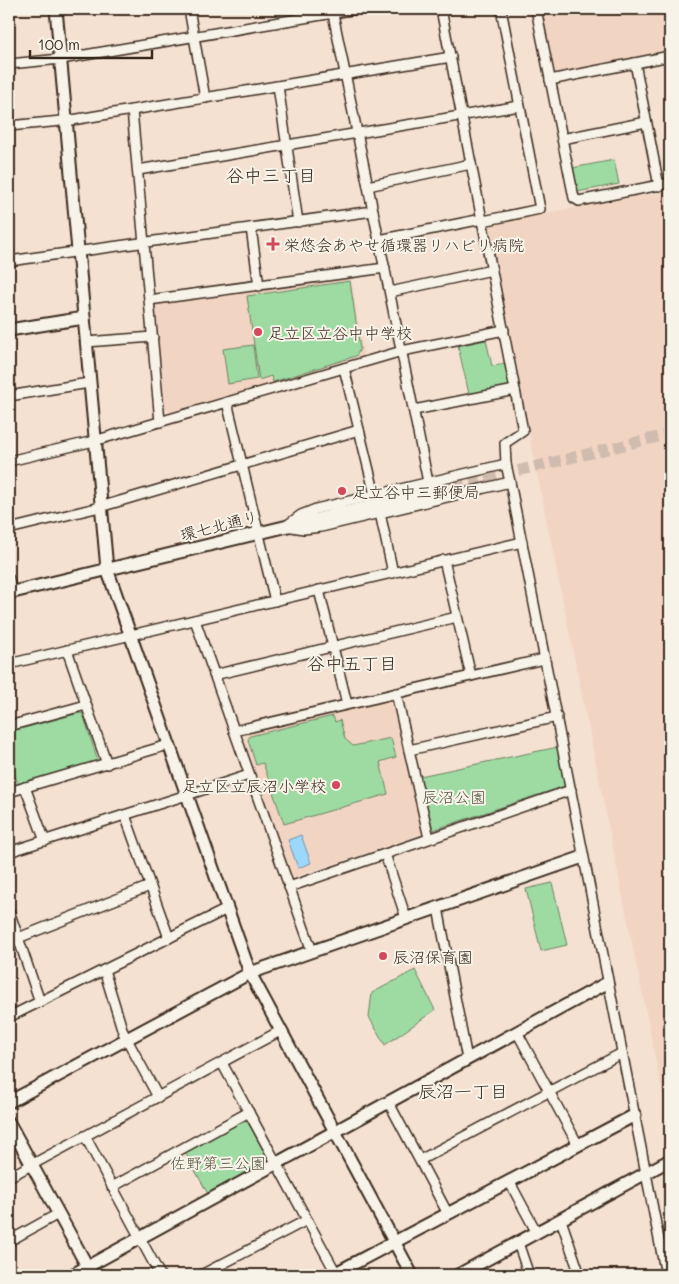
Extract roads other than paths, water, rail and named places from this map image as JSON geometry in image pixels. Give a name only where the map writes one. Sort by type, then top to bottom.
[{"type":"street","points":[[56,9],[107,569],[185,796],[250,973],[412,1275]]},
{"type":"street","points":[[189,9],[205,98]]},
{"type":"street","points":[[9,64],[61,59],[333,11],[357,9]]},
{"type":"street","points":[[442,9],[523,431],[505,443],[506,464],[557,717],[582,858],[666,1275]]},
{"type":"street","points":[[379,240],[540,210],[501,9]]},
{"type":"street","points":[[536,9],[574,198],[578,201],[670,183]]},
{"type":"street","points":[[333,11],[428,482]]},
{"type":"street","points":[[550,80],[670,56]]},
{"type":"street","points":[[9,126],[66,121],[450,57]]},
{"type":"street","points":[[635,63],[659,186]]},
{"type":"street","points":[[278,86],[298,222]]},
{"type":"street","points":[[138,170],[519,106]]},
{"type":"street","points":[[132,110],[160,422]]},
{"type":"street","points":[[562,138],[646,122]]},
{"type":"street","points":[[368,186],[471,164]]},
{"type":"street","points":[[9,261],[373,211]]},
{"type":"street","points":[[251,228],[259,286]]},
{"type":"street","points":[[149,300],[385,268]]},
{"type":"street","points":[[390,292],[492,270]]},
{"type":"street","points":[[9,330],[84,318]]},
{"type":"street","points":[[9,461],[94,441],[402,351],[504,330]]},
{"type":"street","points":[[86,342],[153,337]]},
{"type":"street","points":[[344,368],[375,495]]},
{"type":"street","points":[[9,396],[89,383]]},
{"type":"street","points":[[414,410],[515,390]]},
{"type":"street","points":[[227,402],[275,601]]},
{"type":"street","points":[[9,529],[100,507],[359,430]]},
{"type":"street","points":[[286,526],[301,515],[316,509],[506,464]]},
{"type":"street","points":[[286,526],[304,529],[320,527],[510,482]]},
{"type":"street","name":"環七北通り","points":[[10,592],[438,490]]},
{"type":"street","points":[[380,513],[393,572]]},
{"type":"street","points":[[9,664],[522,542]]},
{"type":"street","points":[[444,560],[471,676]]},
{"type":"street","points":[[9,579],[10,592]]},
{"type":"street","points":[[319,590],[347,704]]},
{"type":"street","points":[[214,675],[457,617]]},
{"type":"street","points":[[195,620],[312,951]]},
{"type":"street","points":[[67,650],[107,764]]},
{"type":"street","points":[[234,731],[544,659]]},
{"type":"street","points":[[396,693],[430,838]]},
{"type":"street","points":[[9,726],[86,706]]},
{"type":"street","points":[[410,750],[557,717]]},
{"type":"street","points":[[9,792],[168,745]]},
{"type":"street","points":[[9,852],[249,775]]},
{"type":"street","points":[[25,788],[45,841]]},
{"type":"street","points":[[289,887],[570,790]]},
{"type":"street","points":[[125,815],[169,938]]},
{"type":"street","points":[[385,854],[406,918]]},
{"type":"street","points":[[9,1102],[250,973],[582,858]]},
{"type":"street","points":[[18,938],[150,886]]},
{"type":"street","points":[[438,908],[467,1059]]},
{"type":"street","points":[[9,1017],[227,909]]},
{"type":"street","points":[[9,911],[40,1002]]},
{"type":"street","points":[[104,970],[126,1039],[158,1097]]},
{"type":"street","points":[[72,1275],[89,1271],[139,1237],[277,1164],[607,983]]},
{"type":"street","points":[[9,1177],[280,1031]]},
{"type":"street","points":[[517,1032],[578,1145]]},
{"type":"street","points":[[420,1160],[622,1053]]},
{"type":"street","points":[[222,1062],[334,1274],[635,1115]]},
{"type":"street","points":[[389,1103],[448,1214]]},
{"type":"street","points":[[112,1186],[249,1112]]},
{"type":"street","points":[[9,1123],[89,1271]]},
{"type":"street","points":[[85,1136],[160,1275]]},
{"type":"street","points":[[458,1275],[670,1160]]},
{"type":"street","points":[[509,1181],[537,1233]]},
{"type":"street","points":[[9,1241],[58,1214]]},
{"type":"street","points":[[201,1275],[307,1220]]},
{"type":"street","points":[[561,1220],[580,1275]]},
{"type":"street","points":[[518,1243],[529,1275]]},
{"type":"water","points":[[301,835],[311,863],[298,868],[288,840]]},
{"type":"tunnel","points":[[438,490],[670,434]]},
{"type":"place","name":"栄悠会あやせ循環器リハビリ病院","points":[[273,244]]},
{"type":"place","name":"足立区立谷中中学校","points":[[258,332]]},
{"type":"place","name":"足立谷中三郵便局","points":[[342,491]]},
{"type":"place","name":"足立区立辰沼小学校","points":[[336,785]]},
{"type":"place","name":"辰沼保育園","points":[[383,956]]},
{"type":"district","name":"谷中三丁目","points":[[271,175]]},
{"type":"district","name":"谷中五丁目","points":[[352,663]]},
{"type":"district","name":"辰沼一丁目","points":[[463,1091]]},
{"type":"park label","name":"辰沼公園","points":[[454,796]]},
{"type":"park label","name":"佐野第三公園","points":[[218,1162]]}]
